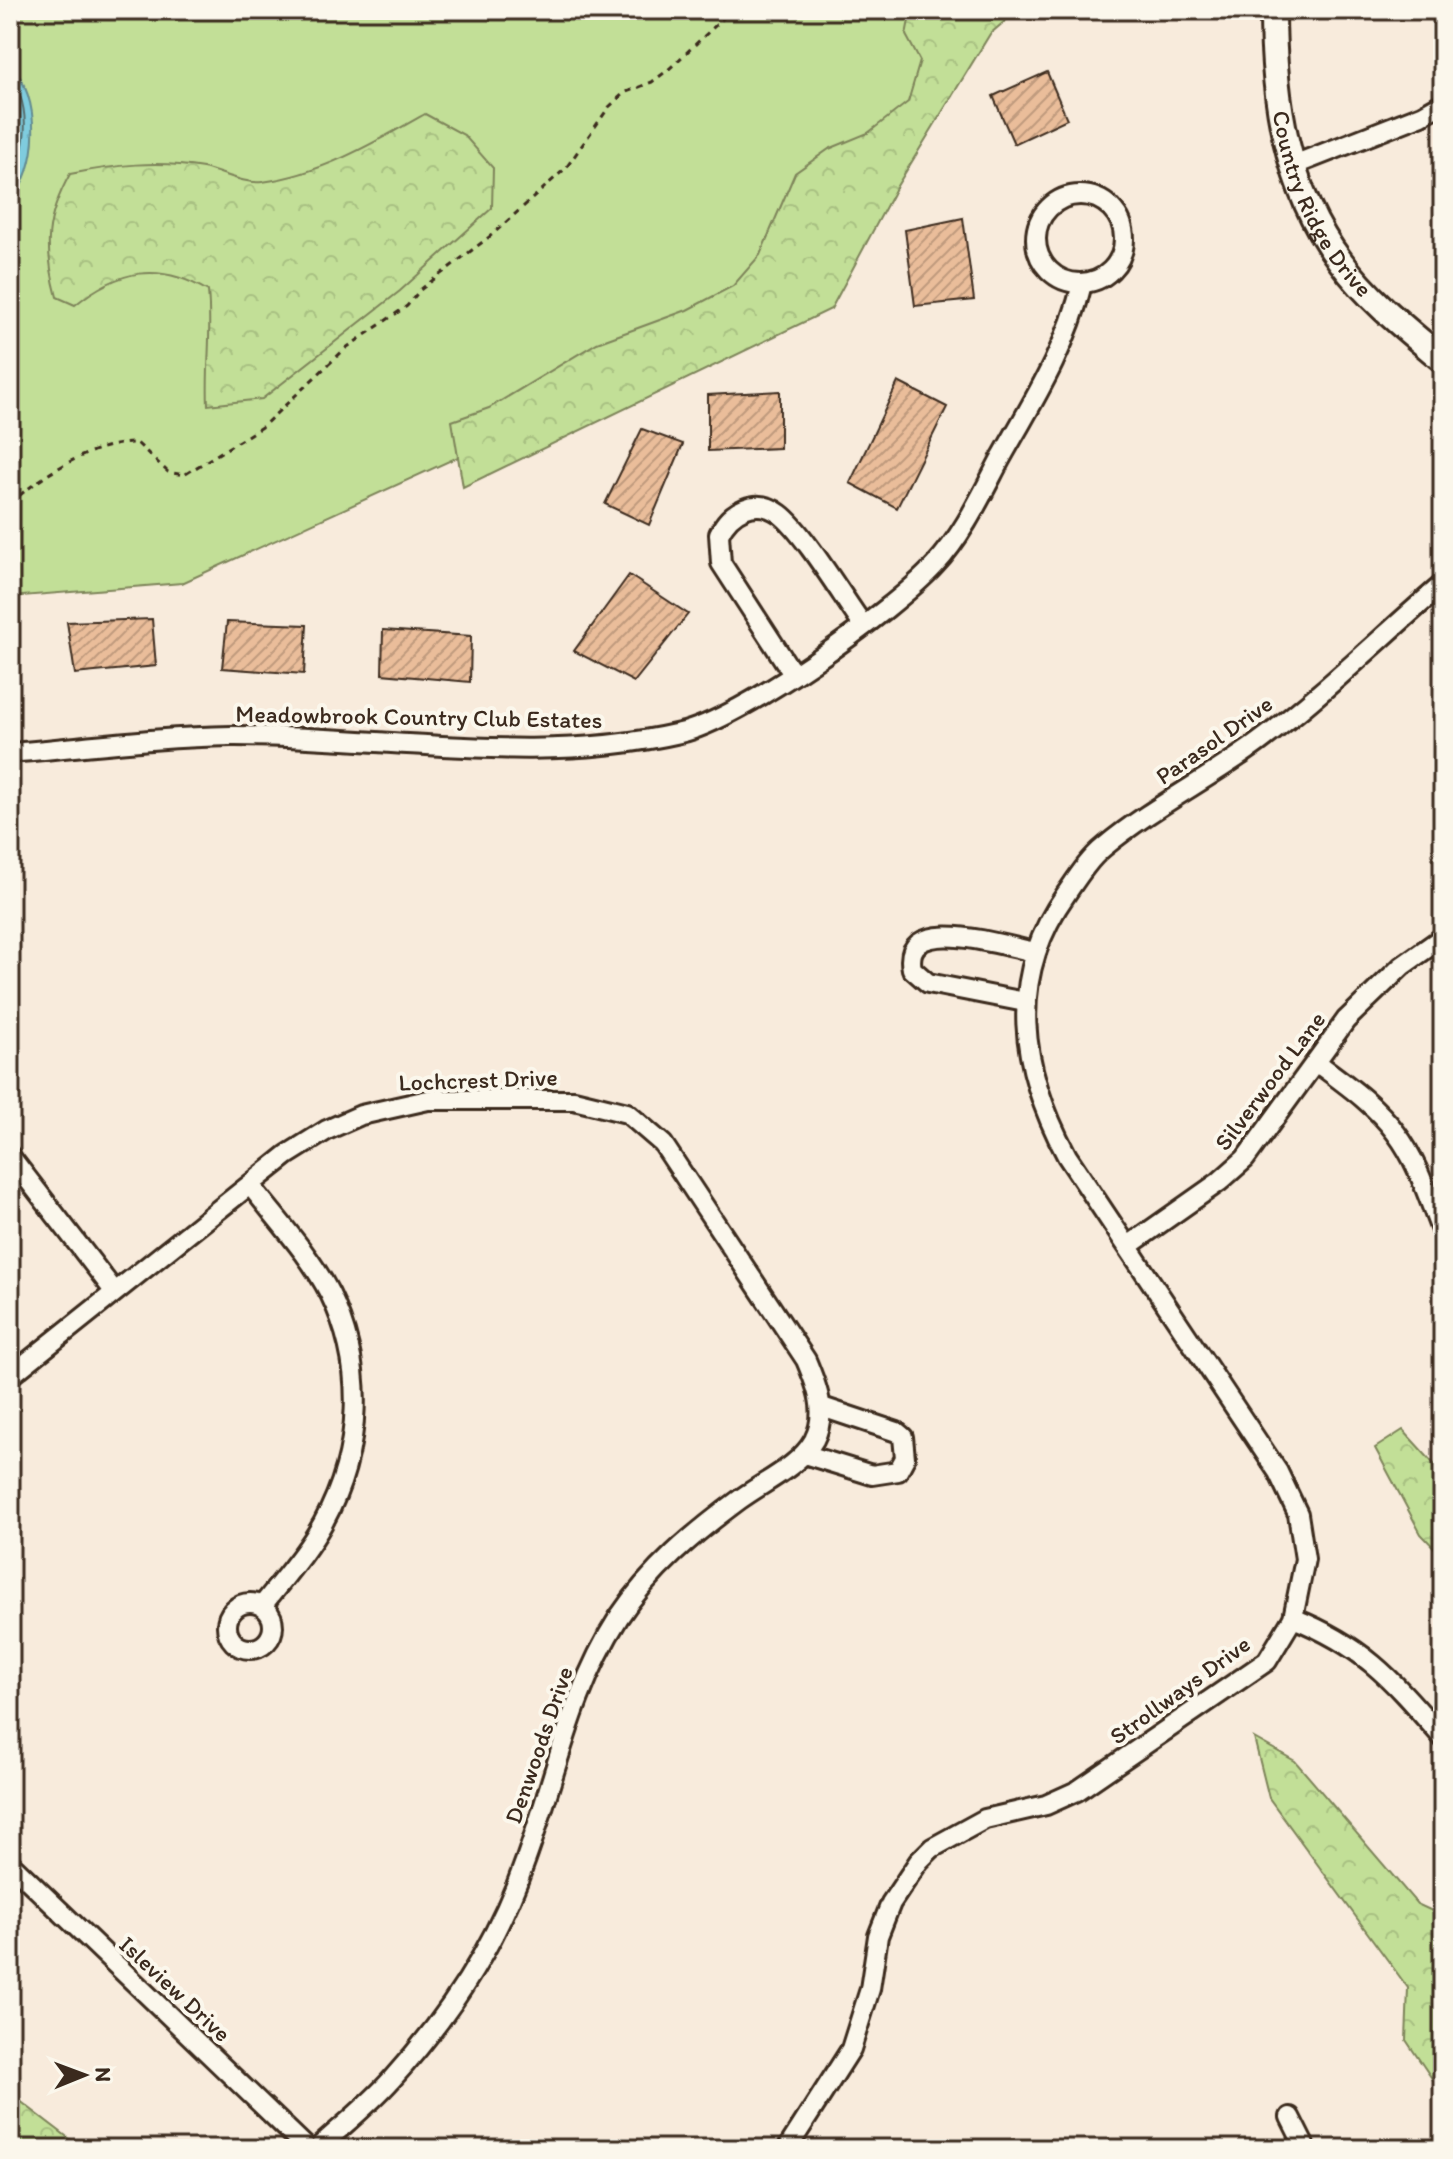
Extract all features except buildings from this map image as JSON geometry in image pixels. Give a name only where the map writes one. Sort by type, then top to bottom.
[{"type":"street","name":"Country Ridge Drive","points":[[1273,10],[1276,101],[1305,195],[1339,260],[1400,325],[1443,360]]},
{"type":"street","points":[[1294,165],[1422,115],[1443,103]]},
{"type":"street","points":[[1082,194],[1109,205],[1124,228],[1124,239],[1117,264],[1103,278],[1082,284],[1067,282],[1050,272],[1040,259],[1036,242],[1044,212],[1056,201],[1082,194]]},
{"type":"street","name":"Meadowbrook Country Club Estates","points":[[10,753],[231,736],[500,747],[608,746],[684,733],[738,709],[793,674],[863,625],[935,565],[966,523],[1062,348],[1082,284]]},
{"type":"street","points":[[793,674],[721,563],[719,534],[735,512],[755,506],[781,514],[863,625]]},
{"type":"street","name":"Parasol Drive","points":[[1025,1002],[1035,952],[1058,905],[1101,850],[1277,729],[1443,584]]},
{"type":"street","points":[[1025,1002],[928,983],[912,969],[911,955],[922,940],[939,934],[1035,952]]},
{"type":"street","name":"Silverwood Lane","points":[[1128,1246],[1219,1182],[1245,1159],[1346,1020],[1373,991],[1443,937]]},
{"type":"street","name":"Strollways Drive","points":[[787,2149],[851,2049],[870,1989],[878,1936],[891,1903],[919,1861],[958,1831],[985,1819],[1046,1805],[1102,1776],[1267,1661],[1293,1618],[1305,1559],[1298,1514],[1278,1472],[1067,1156],[1045,1115],[1034,1078],[1025,1002]]},
{"type":"street","points":[[1316,1062],[1364,1099],[1396,1132],[1420,1173],[1443,1235]]},
{"type":"street","name":"Lochcrest Drive","points":[[10,1376],[287,1155],[327,1130],[394,1105],[428,1100],[574,1100],[627,1113],[646,1126],[663,1144],[806,1360],[822,1407]]},
{"type":"street","points":[[10,1156],[114,1291]]},
{"type":"street","points":[[251,1186],[315,1270],[330,1295],[345,1332],[354,1373],[355,1410],[352,1445],[341,1486],[322,1524],[262,1606]]},
{"type":"street","points":[[822,1407],[897,1432],[903,1437],[905,1458],[898,1471],[885,1476],[804,1454],[815,1438],[822,1407]]},
{"type":"street","name":"Denwoods Drive","points":[[317,2149],[391,2080],[479,1962],[526,1859],[575,1699],[599,1648],[635,1593],[679,1546],[804,1454]]},
{"type":"street","points":[[1293,1618],[1331,1633],[1369,1657],[1443,1738]]},
{"type":"street","name":"Isleview Drive","points":[[10,1863],[308,2149]]},
{"type":"street","points":[[1290,2117],[1306,2149]]},
{"type":"path","points":[[10,503],[40,480],[100,446],[137,443],[168,472],[184,475],[263,426],[346,348],[407,306],[420,290],[530,202],[566,168],[609,107],[624,93],[652,82],[668,70],[732,10]]},
{"type":"green space","points":[[10,10],[980,10],[828,288],[182,583],[10,597]]},
{"type":"green space","points":[[911,10],[1018,10],[990,34],[897,186],[831,309],[463,487],[452,421],[489,408],[597,343],[687,310],[733,286],[760,255],[795,173],[829,149],[868,133],[908,102],[920,61],[906,35]]},
{"type":"green space","points":[[425,114],[464,135],[493,168],[492,208],[400,291],[262,399],[208,405],[208,291],[190,282],[156,273],[139,274],[107,284],[75,305],[57,297],[50,263],[49,234],[56,205],[70,174],[120,166],[169,164],[203,168],[240,180],[262,182],[326,165]]},
{"type":"green space","points":[[1403,1430],[1443,1474],[1443,1557],[1421,1534],[1375,1448]]},
{"type":"green space","points":[[1254,1738],[1295,1761],[1417,1904],[1443,1916],[1443,2095],[1406,2040],[1408,1988],[1269,1798]]},
{"type":"green space","points":[[10,2090],[15,2097],[83,2149],[10,2149]]},
{"type":"water","points":[[10,63],[28,95],[33,133],[27,170],[10,203]]}]
